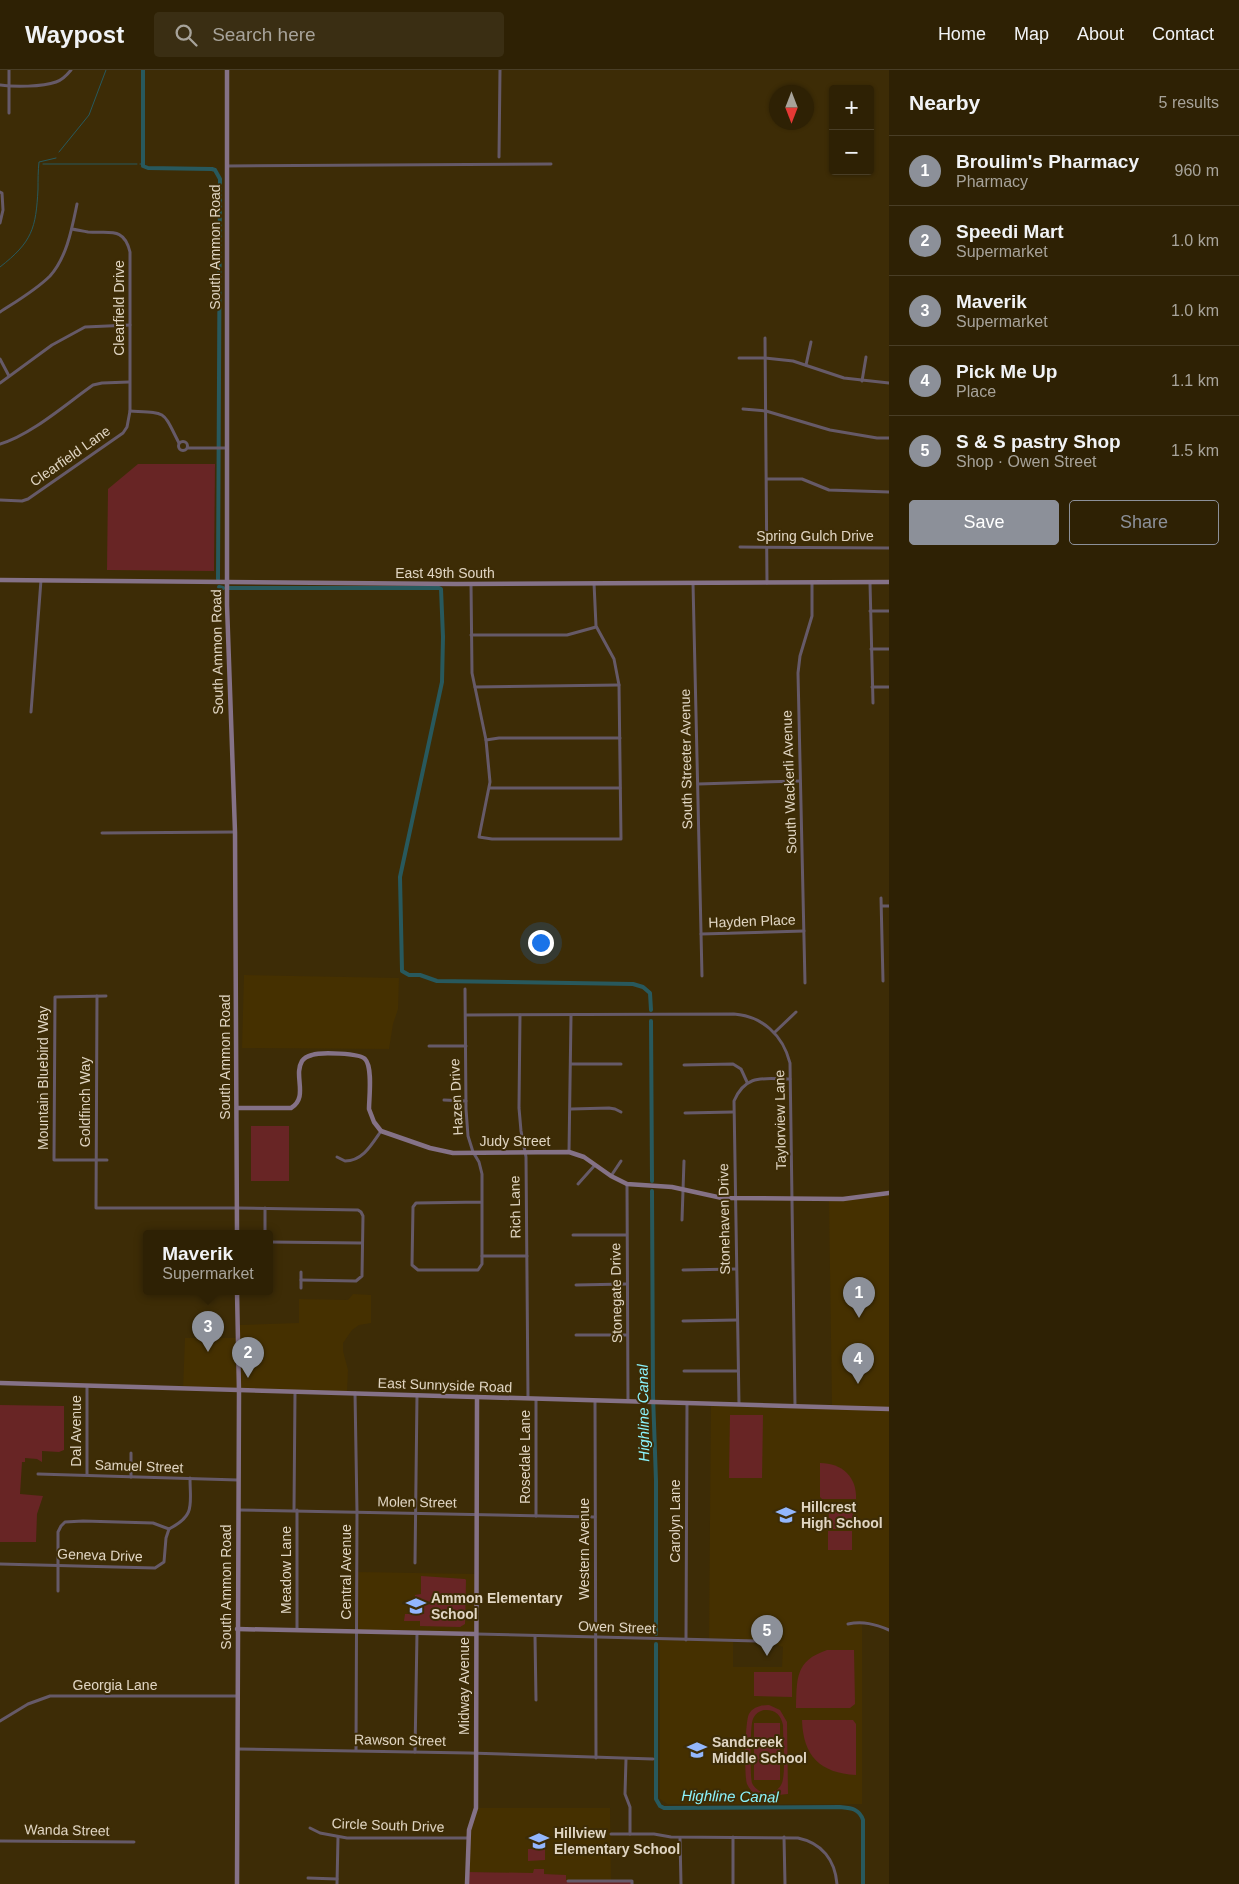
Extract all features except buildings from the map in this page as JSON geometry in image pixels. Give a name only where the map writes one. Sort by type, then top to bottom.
[{"type":"street","points":[[9,70],[9,113]]},
{"type":"street","points":[[0,85],[56,82],[66,77],[71,70]]},
{"type":"street","name":"South Ammon Road","points":[[227,70],[225,448],[227,583],[235,832],[237,1230]]},
{"type":"street","points":[[499,157],[500,70]]},
{"type":"street","points":[[227,166],[551,164]]},
{"type":"street","points":[[0,223],[3,210],[1,192]]},
{"type":"street","points":[[0,312],[51,274],[63,255],[72,229],[77,204]]},
{"type":"street","name":"Clearfield Drive","points":[[72,229],[88,232],[115,232],[124,237],[128,244],[130,252],[130,412],[127,427],[123,432]]},
{"type":"street","points":[[0,383],[52,345],[85,327],[130,325]]},
{"type":"street","points":[[765,338],[768,583]]},
{"type":"street","points":[[806,365],[811,342]]},
{"type":"street","points":[[862,381],[866,357]]},
{"type":"street","points":[[739,358],[793,361],[844,378],[889,383]]},
{"type":"street","points":[[0,359],[9,376]]},
{"type":"street","points":[[0,444],[26,432],[93,385],[129,382]]},
{"type":"street","points":[[743,409],[766,411],[830,430],[876,438],[889,438]]},
{"type":"street","points":[[130,412],[160,413],[165,416],[181,450],[188,448],[225,448]]},
{"type":"street","name":"Clearfield Lane","points":[[0,500],[22,501],[28,499],[123,432]]},
{"type":"street","points":[[179,443],[182,441],[186,442],[188,448]]},
{"type":"street","points":[[766,479],[802,479],[829,490],[889,492]]},
{"type":"street","name":"Spring Gulch Drive","points":[[740,547],[889,548]]},
{"type":"street","name":"East 49th South","points":[[0,580],[471,584],[889,582]]},
{"type":"street","points":[[31,712],[40,580]]},
{"type":"street","name":"South Streeter Avenue","points":[[693,583],[702,976]]},
{"type":"street","name":"South Wackerli Avenue","points":[[805,983],[798,673],[800,656],[812,616],[812,583]]},
{"type":"street","points":[[870,583],[873,702]]},
{"type":"street","points":[[471,584],[471,660],[486,740],[490,788],[479,836],[492,839],[621,839],[619,685],[614,659],[596,627],[594,584]]},
{"type":"street","points":[[870,611],[889,611]]},
{"type":"street","points":[[471,635],[568,635],[596,627]]},
{"type":"street","points":[[871,649],[889,649]]},
{"type":"street","points":[[475,687],[608,687],[619,685]]},
{"type":"street","points":[[872,687],[889,687]]},
{"type":"street","points":[[486,740],[499,738],[620,738]]},
{"type":"street","points":[[698,784],[800,781]]},
{"type":"street","points":[[490,788],[620,788]]},
{"type":"street","points":[[102,833],[235,832]]},
{"type":"street","points":[[881,898],[883,981]]},
{"type":"street","points":[[882,906],[889,906]]},
{"type":"street","name":"Hayden Place","points":[[701,934],[804,931]]},
{"type":"street","points":[[882,941],[889,941]]},
{"type":"street","points":[[883,970],[889,971]]},
{"type":"street","name":"Hazen Drive","points":[[466,989],[466,1101],[468,1136],[482,1174],[482,1256]]},
{"type":"street","points":[[97,996],[106,996]]},
{"type":"street","name":"Mountain Bluebird Way","points":[[96,1160],[54,1160],[55,997],[97,996]]},
{"type":"street","name":"Goldfinch Way","points":[[97,996],[96,1208],[237,1208]]},
{"type":"street","points":[[775,1032],[796,1012]]},
{"type":"street","name":"Taylorview Lane","points":[[466,1016],[739,1014],[760,1021],[775,1032],[788,1056],[790,1079],[795,1406]]},
{"type":"street","name":"Rich Lane","points":[[520,1016],[519,1108],[521,1131],[526,1152],[528,1398]]},
{"type":"street","points":[[570,1152],[571,1016]]},
{"type":"street","points":[[428,1046],[466,1046]]},
{"type":"street","points":[[237,1108],[290,1108],[299,1099],[301,1066],[306,1057],[315,1054],[358,1055],[366,1059],[369,1066],[369,1109],[374,1122],[381,1131],[368,1150],[356,1159],[345,1161],[337,1157]]},
{"type":"street","points":[[571,1064],[621,1064]]},
{"type":"street","points":[[684,1065],[733,1064],[741,1069],[747,1082],[790,1079]]},
{"type":"street","name":"Stonehaven Drive","points":[[739,1404],[733,1112],[734,1100],[738,1091],[747,1082]]},
{"type":"street","points":[[444,1100],[466,1101]]},
{"type":"street","points":[[571,1109],[609,1108],[621,1112]]},
{"type":"street","points":[[685,1113],[733,1112]]},
{"type":"street","name":"Judy Street","points":[[381,1131],[430,1148],[453,1153],[570,1152],[584,1157],[611,1176],[627,1184],[672,1187],[706,1195],[792,1200],[843,1199],[889,1193]]},
{"type":"street","points":[[96,1160],[107,1160]]},
{"type":"street","points":[[611,1176],[621,1161]]},
{"type":"street","points":[[682,1220],[684,1161]]},
{"type":"street","points":[[578,1184],[595,1165]]},
{"type":"street","name":"Stonegate Drive","points":[[627,1184],[628,1401]]},
{"type":"street","points":[[482,1202],[416,1203],[413,1207],[412,1265],[418,1270],[478,1270],[482,1264],[482,1256],[527,1256]]},
{"type":"street","points":[[237,1208],[358,1210],[361,1212],[363,1216],[362,1276],[360,1280],[301,1280]]},
{"type":"street","points":[[265,1230],[266,1208]]},
{"type":"street","points":[[573,1235],[626,1234]]},
{"type":"street","points":[[273,1242],[362,1243]]},
{"type":"street","points":[[683,1270],[736,1269]]},
{"type":"street","points":[[301,1272],[301,1288]]},
{"type":"street","points":[[576,1285],[626,1284]]},
{"type":"street","name":"South Ammon Road","points":[[237,1295],[239,1392],[237,1884]]},
{"type":"street","points":[[683,1321],[736,1320]]},
{"type":"street","points":[[576,1335],[627,1335]]},
{"type":"street","points":[[684,1371],[738,1371]]},
{"type":"street","name":"East Sunnyside Road","points":[[0,1383],[239,1392],[355,1393],[889,1409]]},
{"type":"street","name":"Dal Avenue","points":[[87,1386],[87,1475]]},
{"type":"street","name":"Meadow Lane","points":[[295,1392],[297,1630]]},
{"type":"street","name":"Central Avenue","points":[[355,1393],[357,1512],[356,1750]]},
{"type":"street","points":[[415,1563],[417,1395]]},
{"type":"street","name":"Midway Avenue","points":[[467,1884],[468,1838],[476,1808],[476,1397]]},
{"type":"street","name":"Rosedale Lane","points":[[536,1398],[536,1516]]},
{"type":"street","name":"Western Avenue","points":[[595,1400],[596,1758]]},
{"type":"street","name":"Carolyn Lane","points":[[686,1640],[687,1403]]},
{"type":"street","points":[[131,1453],[131,1477]]},
{"type":"street","name":"Samuel Street","points":[[38,1474],[238,1480]]},
{"type":"street","points":[[58,1591],[58,1532],[61,1526],[69,1521],[153,1523],[169,1528],[186,1518],[190,1510],[190,1478]]},
{"type":"street","name":"Molen Street","points":[[238,1510],[595,1518]]},
{"type":"street","name":"Geneva Drive","points":[[0,1564],[155,1568],[164,1562],[166,1538],[169,1528]]},
{"type":"street","points":[[848,1624],[868,1623],[889,1630]]},
{"type":"street","name":"Owen Street","points":[[237,1629],[757,1641]]},
{"type":"street","points":[[415,1752],[417,1632]]},
{"type":"street","points":[[535,1636],[536,1700]]},
{"type":"street","name":"Georgia Lane","points":[[0,1721],[28,1704],[50,1696],[237,1696]]},
{"type":"street","name":"Rawson Street","points":[[237,1750],[356,1750],[653,1759]]},
{"type":"street","points":[[626,1759],[625,1794],[630,1807],[630,1834]]},
{"type":"street","name":"Circle South Drive","points":[[310,1828],[320,1833],[338,1837],[468,1838]]},
{"type":"street","points":[[610,1834],[654,1834],[680,1838],[784,1837],[805,1840],[818,1846],[830,1860],[835,1869],[836,1884]]},
{"type":"street","points":[[337,1884],[338,1837]]},
{"type":"street","points":[[784,1837],[785,1884]]},
{"type":"street","points":[[680,1838],[681,1884]]},
{"type":"street","points":[[733,1838],[733,1884]]},
{"type":"street","name":"Wanda Street","points":[[0,1841],[134,1842]]},
{"type":"street","points":[[308,1878],[337,1879]]},
{"type":"street","points":[[568,1880],[632,1881],[632,1884]]},
{"type":"shaded area","points":[[138,464],[215,464],[214,571],[107,570],[108,489]]},
{"type":"shaded area","points":[[244,975],[399,978],[398,1009],[393,1024],[389,1049],[242,1048]]},
{"type":"shaded area","points":[[251,1126],[289,1126],[289,1181],[251,1181]]},
{"type":"shaded area","name":"Hillcrest High School","points":[[889,1193],[889,1630],[862,1622],[862,1804],[667,1804],[660,1799],[660,1640],[709,1640],[711,1404],[832,1407],[829,1200]],"holes":[[[733,1641],[769,1642],[783,1647],[782,1667],[733,1667]]]},
{"type":"shaded area","points":[[353,1294],[371,1295],[371,1323],[359,1325],[352,1330],[343,1343],[348,1370],[347,1393],[183,1390],[185,1338],[237,1338],[239,1325],[299,1323],[299,1299],[348,1300]]},
{"type":"shaded area","points":[[0,1405],[64,1406],[64,1450],[59,1452],[42,1451],[42,1462],[37,1459],[25,1458],[25,1462],[22,1462],[20,1494],[43,1496],[37,1514],[36,1542],[0,1542]]},
{"type":"shaded area","points":[[730,1415],[763,1415],[762,1478],[729,1478]]},
{"type":"shaded area","points":[[820,1463],[835,1466],[847,1473],[854,1484],[856,1499],[822,1499],[820,1497]]},
{"type":"shaded area","points":[[829,1511],[853,1511],[852,1529],[828,1529]]},
{"type":"shaded area","points":[[828,1531],[852,1531],[852,1550],[828,1550]]},
{"type":"shaded area","name":"Ammon Elementary School","points":[[356,1572],[475,1574],[475,1634],[357,1631]]},
{"type":"shaded area","points":[[421,1576],[466,1580],[465,1624],[460,1627],[420,1626],[420,1621],[404,1621],[405,1614],[411,1614],[412,1608],[420,1608],[421,1598],[415,1597],[415,1595],[421,1594]]},
{"type":"shaded area","points":[[827,1650],[854,1650],[855,1704],[850,1708],[796,1708],[798,1679],[803,1665],[817,1654]]},
{"type":"shaded area","points":[[754,1672],[792,1672],[792,1697],[754,1696]]},
{"type":"shaded area","points":[[769,1705],[780,1710],[787,1722],[788,1794],[765,1798],[754,1794],[747,1784],[745,1749],[749,1714],[755,1708]],"holes":[[[764,1710],[777,1713],[783,1725],[784,1763],[782,1783],[776,1790],[767,1793],[759,1790],[752,1783],[751,1771],[752,1723],[755,1716]]]},
{"type":"shaded area","points":[[802,1720],[853,1720],[856,1724],[856,1775],[833,1771],[816,1760],[806,1744]]},
{"type":"shaded area","points":[[754,1723],[780,1723],[780,1780],[754,1780]]},
{"type":"shaded area","name":"Hillview Elementary School","points":[[476,1808],[610,1808],[611,1881],[566,1880],[562,1875],[467,1872],[468,1838]]},
{"type":"shaded area","points":[[537,1841],[545,1841],[545,1860],[528,1861],[528,1849],[537,1849]]},
{"type":"shaded area","points":[[534,1869],[544,1869],[544,1874],[566,1875],[566,1880],[632,1881],[632,1884],[467,1884],[467,1872],[533,1873]]},
{"type":"waterway","points":[[59,152],[89,115],[106,70]]},
{"type":"waterway","points":[[143,70],[143,166],[148,168],[212,169],[215,170],[220,179],[218,579]]},
{"type":"waterway","points":[[0,267],[26,242],[34,225],[39,162],[56,158]]},
{"type":"waterway","points":[[43,164],[137,164]]},
{"type":"waterway","points":[[219,587],[223,588]]},
{"type":"waterway","points":[[229,588],[441,589],[442,682],[400,877],[402,971],[409,975],[420,975],[437,981],[633,984],[643,987],[650,993],[651,1010]]},
{"type":"waterway","points":[[651,1021],[652,1181]]},
{"type":"waterway","name":"Highline Canal","points":[[652,1191],[656,1634]]},
{"type":"waterway","name":"Highline Canal","points":[[656,1644],[656,1799],[660,1806],[664,1808],[840,1807],[854,1809],[863,1820],[863,1884]]},
{"type":"place","name":"Broulim's Pharmacy","points":[[859,1318]]},
{"type":"place","name":"Maverik","points":[[208,1352]]},
{"type":"place","name":"Speedi Mart","points":[[248,1378]]},
{"type":"place","name":"Pick Me Up","points":[[858,1384]]},
{"type":"place","name":"Hillcrest High School","points":[[786,1515]]},
{"type":"place","name":"Ammon Elementary School","points":[[416,1606]]},
{"type":"place","name":"S & S pastry Shop","points":[[767,1656]]},
{"type":"place","name":"Sandcreek Middle School","points":[[697,1750]]},
{"type":"place","name":"Hillview Elementary School","points":[[539,1841]]}]
